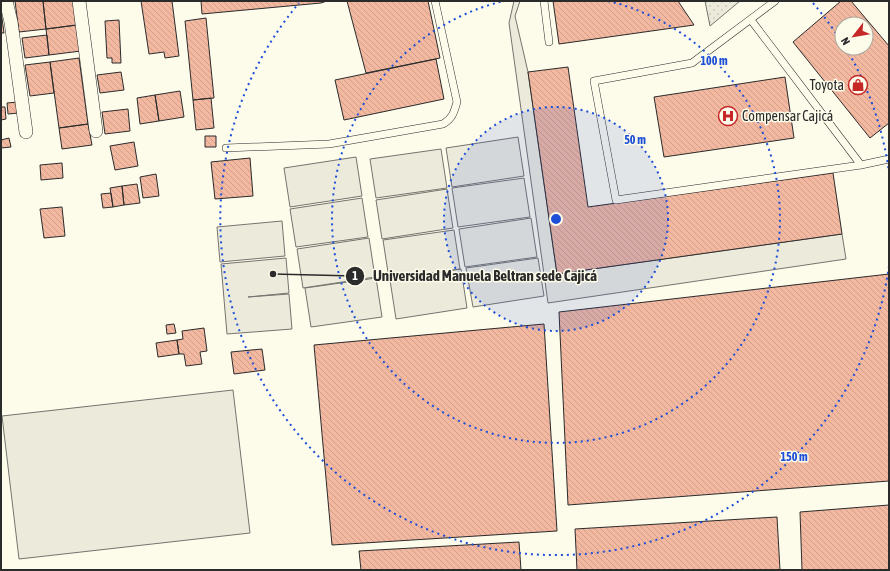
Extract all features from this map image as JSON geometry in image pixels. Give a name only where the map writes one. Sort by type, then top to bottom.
[{"type":"street","points":[[6,1],[11,22],[26,132]]},
{"type":"street","points":[[79,1],[96,131]]},
{"type":"lane","points":[[226,148],[329,144],[443,124],[450,120],[454,114],[457,102],[435,1]]},
{"type":"lane","points":[[544,1],[549,42]]},
{"type":"lane","points":[[775,1],[766,3],[751,20],[692,63],[594,81],[616,200],[861,165],[889,159]]},
{"type":"lane","points":[[751,20],[861,165]]},
{"type":"shaded area","points":[[514,1],[520,1],[515,16],[528,72],[557,274],[842,234],[846,259],[548,303],[509,23]]},
{"type":"shaded area","points":[[705,1],[740,1],[710,26]]},
{"type":"shaded area","points":[[518,137],[524,176],[452,187],[446,148]]},
{"type":"shaded area","points":[[441,149],[447,188],[376,198],[370,159]]},
{"type":"shaded area","points":[[356,157],[362,196],[290,207],[284,168]]},
{"type":"shaded area","points":[[524,178],[530,217],[458,227],[452,188]]},
{"type":"shaded area","points":[[447,189],[453,228],[382,239],[376,200]]},
{"type":"shaded area","points":[[362,198],[368,237],[296,247],[290,209]]},
{"type":"shaded area","points":[[531,218],[537,257],[465,267],[459,229]]},
{"type":"shaded area","points":[[282,221],[285,256],[220,262],[217,227]]},
{"type":"shaded area","points":[[454,230],[460,269],[389,279],[383,240]]},
{"type":"shaded area","points":[[369,238],[375,277],[303,288],[297,249]]},
{"type":"shaded area","points":[[286,258],[289,293],[248,297],[289,294],[292,329],[227,334],[221,264]]},
{"type":"shaded area","points":[[538,258],[544,296],[473,307],[466,268]]},
{"type":"shaded area","points":[[461,269],[467,308],[396,319],[390,280]]},
{"type":"shaded area","points":[[376,278],[382,317],[311,327],[305,288]]},
{"type":"shaded area","points":[[233,390],[250,533],[19,559],[2,416]]},
{"type":"building","points":[[15,1],[43,1],[46,29],[19,32]]},
{"type":"building","points":[[43,1],[74,1],[77,25],[46,29]]},
{"type":"building","points":[[141,1],[172,1],[179,56],[165,58],[164,52],[149,54]]},
{"type":"building","points":[[201,1],[327,1],[321,3],[202,14]]},
{"type":"building","points":[[347,1],[428,1],[440,58],[366,73]]},
{"type":"building","points":[[553,1],[678,1],[694,25],[559,44]]},
{"type":"building","name":"Toyota","points":[[841,1],[851,1],[864,16],[834,16],[834,56],[874,56],[874,28],[889,46],[889,123],[870,138],[793,42]]},
{"type":"building","points":[[1,11],[4,33],[1,33]]},
{"type":"building","points":[[206,18],[214,98],[193,100],[185,21]]},
{"type":"building","points":[[119,20],[121,63],[112,63],[112,58],[107,58],[105,21]]},
{"type":"building","points":[[77,25],[81,51],[49,55],[46,29]]},
{"type":"building","points":[[47,35],[49,55],[25,58],[22,38]]},
{"type":"building","points":[[79,58],[88,124],[59,128],[50,62]]},
{"type":"building","points":[[436,59],[444,99],[344,120],[335,80]]},
{"type":"building","points":[[50,62],[54,93],[30,96],[25,65]]},
{"type":"building","points":[[568,67],[588,207],[833,173],[842,234],[557,274],[528,72]]},
{"type":"building","points":[[121,72],[124,90],[100,93],[97,75]]},
{"type":"building","points":[[785,77],[794,138],[664,157],[654,97]]},
{"type":"building","points":[[180,91],[184,117],[159,121],[155,95]]},
{"type":"building","points":[[155,95],[159,121],[140,124],[137,98]]},
{"type":"building","points":[[211,98],[214,128],[196,130],[193,100]]},
{"type":"building","points":[[18,102],[19,113],[8,114],[7,103]]},
{"type":"building","points":[[1,107],[5,107],[6,119],[1,120]]},
{"type":"building","points":[[128,109],[130,131],[105,134],[102,112]]},
{"type":"building","points":[[88,124],[92,145],[62,149],[59,128]]},
{"type":"building","points":[[205,136],[216,136],[216,147],[205,147]]},
{"type":"building","points":[[9,138],[11,147],[1,148],[1,140]]},
{"type":"building","points":[[134,142],[138,166],[115,170],[110,146]]},
{"type":"building","points":[[250,158],[253,196],[215,199],[211,162]]},
{"type":"building","points":[[62,163],[63,178],[41,180],[40,165]]},
{"type":"building","points":[[156,174],[159,196],[143,198],[140,177]]},
{"type":"building","points":[[137,184],[140,203],[124,205],[122,186]]},
{"type":"building","points":[[122,186],[124,205],[113,207],[110,188]]},
{"type":"building","points":[[111,193],[113,207],[103,208],[101,194]]},
{"type":"building","points":[[62,207],[65,236],[44,238],[40,209]]},
{"type":"building","points":[[889,274],[889,481],[568,505],[559,312]]},
{"type":"building","points":[[174,324],[176,333],[167,334],[166,325]]},
{"type":"building","points":[[544,324],[557,531],[332,545],[314,345]]},
{"type":"building","points":[[204,328],[207,351],[200,352],[202,364],[186,366],[184,354],[179,354],[177,340],[183,339],[182,331]]},
{"type":"building","points":[[177,340],[179,354],[158,357],[156,343]]},
{"type":"building","points":[[262,349],[265,370],[234,374],[231,352]]},
{"type":"building","points":[[889,505],[889,570],[802,570],[800,512]]},
{"type":"building","points":[[777,517],[780,570],[577,570],[575,529]]},
{"type":"building","points":[[519,542],[521,570],[361,570],[359,551]]},
{"type":"place","name":"Toyota","points":[[858,85]]},
{"type":"place","name":"Compensar Cajicá","points":[[728,116]]},
{"type":"place","name":"Universidad Manuela Beltran sede Cajicá","points":[[273,274]]}]
